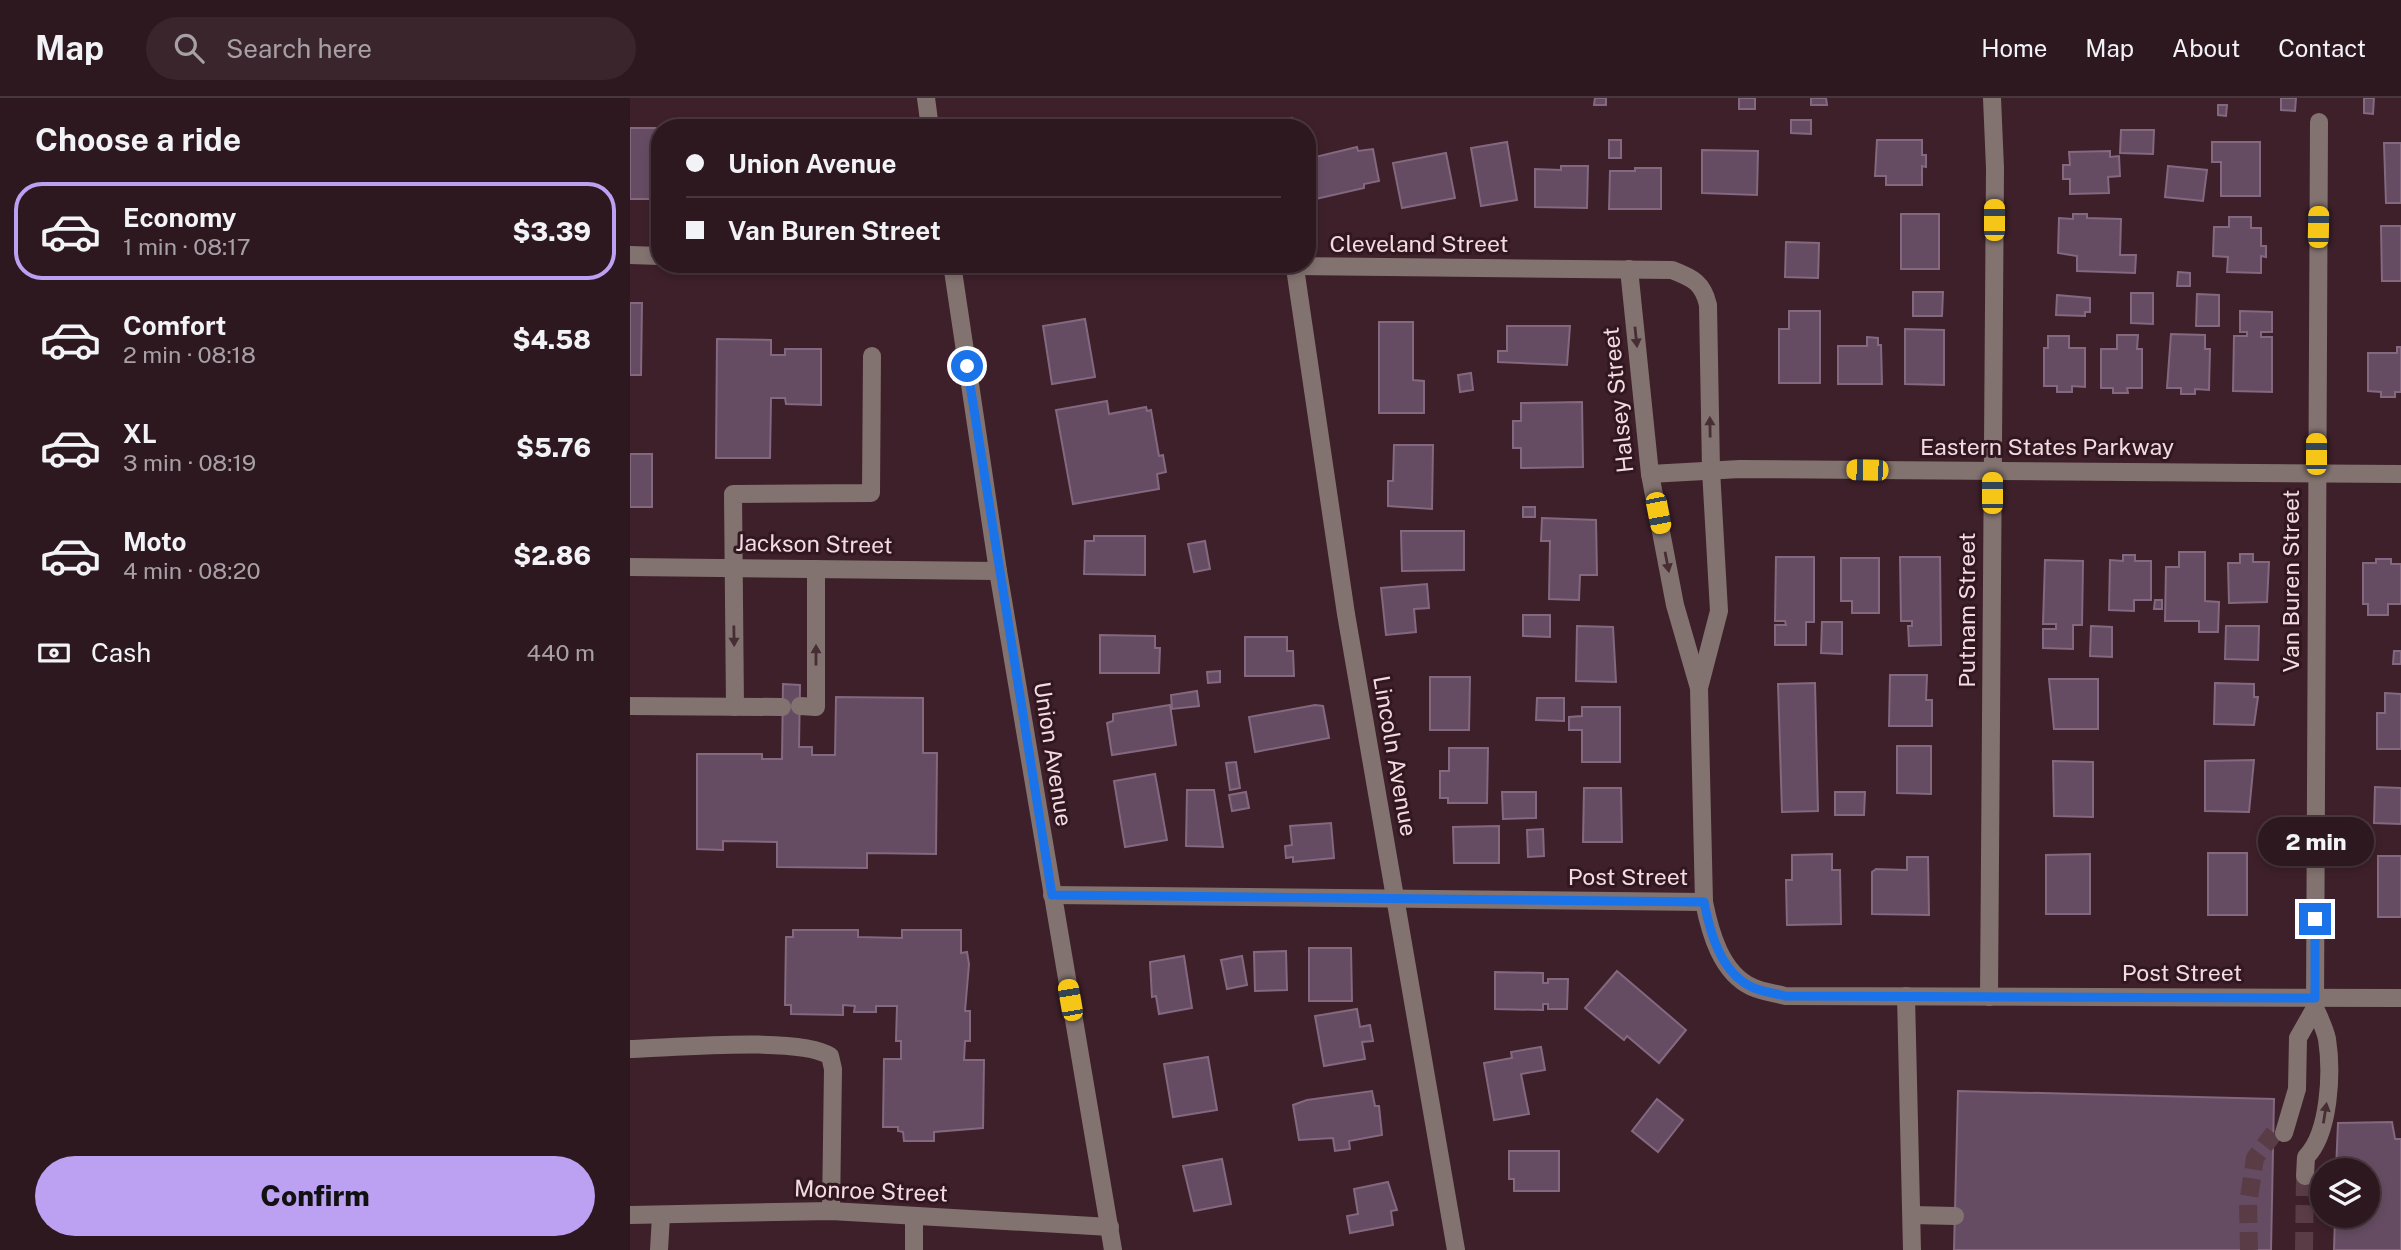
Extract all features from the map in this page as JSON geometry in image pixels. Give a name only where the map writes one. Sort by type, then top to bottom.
[{"type":"street","points":[[926,98],[929,119]]},
{"type":"street","name":"Putnam Street","points":[[1989,997],[1995,168],[1992,98]]},
{"type":"street","name":"Van Buren Street","points":[[2315,1003],[2319,122]]},
{"type":"street","points":[[630,255],[651,256]]},
{"type":"street","name":"Cleveland Street","points":[[1316,268],[1672,270],[1695,279]]},
{"type":"street","name":"Halsey Street","points":[[1629,269],[1650,474],[1675,605],[1699,688],[1704,902]]},
{"type":"street","name":"Union Avenue","points":[[953,273],[998,571],[1114,1250]]},
{"type":"street","name":"Lincoln Avenue","points":[[1297,273],[1346,614],[1456,1250]]},
{"type":"street","name":"Halsey Street","points":[[1695,279],[1705,290],[1708,305],[1711,470],[1719,611],[1699,688]]},
{"type":"street","points":[[735,707],[733,494],[871,493],[872,356]]},
{"type":"street","name":"Eastern States Parkway","points":[[1650,474],[1711,470],[2401,474]]},
{"type":"street","name":"Jackson Street","points":[[630,567],[998,571]]},
{"type":"street","points":[[630,706],[816,707],[816,569]]},
{"type":"street","name":"Post Street","points":[[1052,895],[1395,901],[1704,902],[1709,928],[1726,964],[1751,987],[1785,996],[2315,1003],[2401,998]]},
{"type":"street","points":[[1906,996],[1912,1250]]},
{"type":"street","points":[[2306,1157],[2279,1133],[2297,1089],[2298,1038],[2315,1003]]},
{"type":"street","points":[[2305,1176],[2306,1157],[2318,1138],[2326,1106],[2327,1038],[2315,1003]]},
{"type":"street","points":[[630,1049],[788,1046],[820,1049],[830,1056],[833,1069],[831,1211]]},
{"type":"street","name":"Monroe Street","points":[[630,1215],[831,1211],[1110,1227]]},
{"type":"street","points":[[1912,1215],[1955,1216]]},
{"type":"street","points":[[659,1250],[661,1216]]},
{"type":"street","points":[[914,1216],[914,1250]]},
{"type":"building","points":[[1595,98],[1606,98],[1606,105],[1594,105]]},
{"type":"building","points":[[1739,98],[1755,98],[1755,109],[1739,109]]},
{"type":"building","points":[[1811,98],[1826,98],[1827,105],[1811,105]]},
{"type":"building","points":[[2281,98],[2296,98],[2295,111],[2281,110]]},
{"type":"building","points":[[2364,98],[2374,98],[2373,114],[2364,113]]},
{"type":"building","points":[[2218,105],[2227,105],[2226,116],[2218,115]]},
{"type":"building","points":[[1791,120],[1811,120],[1811,134],[1791,133]]},
{"type":"building","points":[[630,128],[651,128],[651,199],[630,199]]},
{"type":"building","points":[[2121,130],[2154,130],[2153,154],[2120,153]]},
{"type":"building","points":[[1609,140],[1621,140],[1621,158],[1609,158]]},
{"type":"building","points":[[1877,140],[1922,140],[1922,155],[1926,155],[1926,167],[1922,166],[1922,185],[1886,185],[1886,176],[1875,176]]},
{"type":"building","points":[[1507,142],[1517,200],[1481,206],[1471,148]]},
{"type":"building","points":[[2212,142],[2260,142],[2260,196],[2221,196],[2221,162],[2212,162]]},
{"type":"building","points":[[2384,143],[2401,143],[2401,203],[2386,203]]},
{"type":"building","points":[[1357,147],[1358,151],[1373,149],[1379,181],[1364,184],[1364,188],[1316,199],[1316,157]]},
{"type":"building","points":[[1702,150],[1758,151],[1757,195],[1702,193]]},
{"type":"building","points":[[2110,151],[2110,157],[2119,156],[2120,176],[2108,177],[2109,193],[2070,194],[2070,179],[2063,179],[2063,165],[2070,165],[2069,152]]},
{"type":"building","points":[[1446,153],[1455,198],[1402,208],[1393,163]]},
{"type":"building","points":[[1561,166],[1588,166],[1587,208],[1535,207],[1535,169],[1561,170]]},
{"type":"building","points":[[2168,166],[2207,170],[2203,201],[2165,197]]},
{"type":"building","points":[[1635,168],[1661,168],[1661,209],[1609,209],[1610,171],[1635,171]]},
{"type":"building","points":[[1901,214],[1939,214],[1939,269],[1901,269]]},
{"type":"building","points":[[2073,214],[2087,214],[2087,218],[2121,219],[2120,255],[2136,255],[2135,273],[2077,271],[2077,256],[2058,253],[2059,218],[2073,219]]},
{"type":"building","points":[[2229,217],[2251,217],[2251,228],[2261,228],[2261,246],[2266,246],[2266,257],[2261,256],[2261,273],[2227,272],[2228,257],[2213,256],[2214,227],[2229,227]]},
{"type":"building","points":[[2381,226],[2401,226],[2401,281],[2382,281]]},
{"type":"building","points":[[1786,242],[1819,243],[1818,278],[1785,277]]},
{"type":"building","points":[[2178,272],[2190,273],[2190,286],[2177,286]]},
{"type":"building","points":[[1913,292],[1943,292],[1942,316],[1913,316]]},
{"type":"building","points":[[2131,293],[2153,293],[2153,324],[2131,323]]},
{"type":"building","points":[[2197,294],[2219,295],[2219,326],[2196,326]]},
{"type":"building","points":[[2057,295],[2090,298],[2090,312],[2085,312],[2085,316],[2056,315]]},
{"type":"building","points":[[630,303],[642,303],[641,375],[630,375]]},
{"type":"building","points":[[1789,311],[1820,311],[1820,383],[1779,383],[1779,329],[1789,329]]},
{"type":"building","points":[[2240,311],[2272,312],[2272,332],[2261,332],[2261,337],[2272,337],[2272,392],[2233,391],[2234,336],[2247,336],[2247,332],[2240,332]]},
{"type":"building","points":[[1085,319],[1095,377],[1052,384],[1043,326]]},
{"type":"building","points":[[1379,322],[1413,322],[1413,380],[1424,381],[1424,413],[1379,413]]},
{"type":"building","points":[[1507,326],[1570,326],[1567,365],[1498,362],[1498,351],[1507,351]]},
{"type":"building","points":[[1905,329],[1944,330],[1944,385],[1905,384]]},
{"type":"building","points":[[2171,334],[2205,335],[2205,349],[2210,349],[2209,390],[2195,389],[2195,394],[2181,394],[2181,388],[2167,388]]},
{"type":"building","points":[[2117,335],[2138,335],[2137,349],[2142,349],[2142,388],[2127,388],[2128,393],[2113,393],[2113,388],[2101,388],[2101,349],[2117,349]]},
{"type":"building","points":[[2048,336],[2069,336],[2069,348],[2085,348],[2085,387],[2072,386],[2072,392],[2057,392],[2057,386],[2044,386],[2044,348],[2048,348]]},
{"type":"building","points":[[1867,337],[1878,338],[1878,345],[1881,345],[1882,384],[1838,384],[1838,346],[1867,346]]},
{"type":"building","points":[[717,339],[771,340],[771,355],[785,355],[785,349],[821,349],[821,405],[786,404],[785,398],[771,398],[770,458],[716,458]]},
{"type":"building","points":[[2397,347],[2401,347],[2401,392],[2395,392],[2395,397],[2381,397],[2381,392],[2368,391],[2368,353],[2397,353]]},
{"type":"building","points":[[1471,373],[1473,390],[1460,392],[1458,375]]},
{"type":"building","points":[[1107,401],[1109,414],[1146,407],[1147,411],[1151,410],[1159,456],[1163,455],[1166,472],[1157,474],[1159,489],[1073,504],[1056,410]]},
{"type":"building","points":[[1582,402],[1583,467],[1521,468],[1521,448],[1513,448],[1513,421],[1521,421],[1521,403]]},
{"type":"building","points":[[1394,445],[1433,445],[1432,509],[1388,506],[1388,481],[1393,481]]},
{"type":"building","points":[[630,454],[652,454],[652,507],[630,507]]},
{"type":"building","points":[[1523,507],[1535,507],[1535,517],[1523,517]]},
{"type":"building","points":[[1542,518],[1596,520],[1597,575],[1580,575],[1579,600],[1549,599],[1550,541],[1541,541]]},
{"type":"building","points":[[1401,531],[1464,531],[1464,570],[1402,571]]},
{"type":"building","points":[[1094,536],[1145,536],[1145,575],[1084,574],[1085,541],[1094,541]]},
{"type":"building","points":[[1205,541],[1210,569],[1194,572],[1188,544]]},
{"type":"building","points":[[2179,552],[2205,552],[2205,601],[2219,602],[2218,632],[2199,632],[2199,621],[2165,621],[2166,567],[2179,567]]},
{"type":"building","points":[[2240,554],[2253,554],[2253,562],[2269,562],[2267,602],[2229,603],[2228,563],[2240,563]]},
{"type":"building","points":[[2123,555],[2135,555],[2135,561],[2151,561],[2151,600],[2134,600],[2134,611],[2109,610],[2110,560],[2123,561]]},
{"type":"building","points":[[1776,557],[1814,557],[1814,622],[1806,622],[1806,645],[1775,645],[1775,625],[1786,625],[1785,621],[1775,621]]},
{"type":"building","points":[[1900,557],[1940,557],[1941,645],[1909,646],[1908,626],[1912,626],[1912,621],[1901,621]]},
{"type":"building","points":[[1841,558],[1879,558],[1879,613],[1852,613],[1852,601],[1841,601]]},
{"type":"building","points":[[2376,559],[2391,559],[2391,564],[2401,564],[2401,604],[2388,604],[2388,615],[2368,615],[2368,604],[2363,604],[2363,563],[2376,563]]},
{"type":"building","points":[[2045,560],[2083,561],[2082,625],[2073,625],[2073,649],[2043,648],[2043,629],[2056,629],[2056,624],[2043,624]]},
{"type":"building","points":[[1427,584],[1429,608],[1414,609],[1416,632],[1386,635],[1381,588]]},
{"type":"building","points":[[2155,600],[2162,600],[2162,609],[2154,609]]},
{"type":"building","points":[[1523,615],[1550,615],[1550,637],[1523,636]]},
{"type":"building","points":[[1822,622],[1842,622],[1842,654],[1821,653]]},
{"type":"building","points":[[1577,626],[1613,627],[1616,682],[1576,681]]},
{"type":"building","points":[[2091,626],[2112,627],[2112,657],[2090,656]]},
{"type":"building","points":[[2226,626],[2259,626],[2258,660],[2225,659]]},
{"type":"building","points":[[1100,635],[1155,636],[1155,648],[1160,648],[1159,673],[1100,673]]},
{"type":"building","points":[[1245,637],[1287,637],[1287,651],[1293,651],[1294,676],[1245,676]]},
{"type":"building","points":[[2394,651],[2401,651],[2401,664],[2393,664]]},
{"type":"building","points":[[1220,671],[1220,682],[1208,683],[1207,672]]},
{"type":"building","points":[[1890,675],[1927,675],[1926,700],[1932,700],[1932,726],[1889,726]]},
{"type":"building","points":[[1430,677],[1470,677],[1469,730],[1430,730]]},
{"type":"building","points":[[2049,679],[2098,679],[2098,729],[2054,729]]},
{"type":"building","points":[[1815,683],[1818,811],[1782,812],[1778,684]]},
{"type":"building","points":[[2215,683],[2254,684],[2254,697],[2258,697],[2254,725],[2214,724]]},
{"type":"building","points":[[783,684],[800,685],[799,747],[812,747],[812,755],[835,755],[836,697],[923,698],[923,753],[937,753],[936,854],[867,853],[867,868],[777,867],[777,842],[723,841],[723,850],[697,849],[697,754],[762,754],[762,759],[782,759]]},
{"type":"building","points":[[1197,691],[1199,706],[1172,709],[1171,695]]},
{"type":"building","points":[[2385,693],[2401,694],[2401,749],[2377,749],[2377,713],[2385,713]]},
{"type":"building","points":[[1537,698],[1564,698],[1564,721],[1536,720]]},
{"type":"building","points":[[1170,705],[1176,745],[1112,755],[1107,723],[1113,721],[1113,714]]},
{"type":"building","points":[[1315,705],[1323,706],[1329,738],[1255,752],[1249,717]]},
{"type":"building","points":[[1582,707],[1620,707],[1620,762],[1582,762],[1582,730],[1569,730],[1569,717],[1582,716]]},
{"type":"building","points":[[1897,746],[1931,746],[1931,794],[1897,793]]},
{"type":"building","points":[[1449,748],[1488,748],[1487,803],[1448,803],[1448,798],[1440,798],[1440,771],[1449,771]]},
{"type":"building","points":[[2254,760],[2249,812],[2205,811],[2205,761]]},
{"type":"building","points":[[2053,761],[2093,762],[2093,817],[2054,816]]},
{"type":"building","points":[[1236,762],[1240,788],[1230,790],[1226,763]]},
{"type":"building","points":[[1155,774],[1167,840],[1125,847],[1114,781]]},
{"type":"building","points":[[2375,787],[2401,788],[2401,824],[2374,823]]},
{"type":"building","points":[[1584,788],[1621,788],[1622,842],[1583,842]]},
{"type":"building","points":[[1187,790],[1214,790],[1223,847],[1186,846]]},
{"type":"building","points":[[1246,792],[1249,808],[1232,811],[1229,795]]},
{"type":"building","points":[[1502,792],[1536,792],[1536,818],[1503,819]]},
{"type":"building","points":[[1835,792],[1865,792],[1864,815],[1835,815]]},
{"type":"building","points":[[1331,823],[1334,858],[1293,862],[1293,857],[1286,858],[1285,846],[1292,845],[1290,826]]},
{"type":"building","points":[[1499,826],[1499,863],[1454,863],[1453,827]]},
{"type":"building","points":[[1543,829],[1544,856],[1528,857],[1527,830]]},
{"type":"building","points":[[2208,853],[2247,853],[2247,915],[2208,915]]},
{"type":"building","points":[[1832,854],[1832,870],[1840,870],[1841,924],[1787,925],[1786,880],[1792,880],[1792,855]]},
{"type":"building","points":[[2090,854],[2090,914],[2046,914],[2046,855]]},
{"type":"building","points":[[2378,856],[2401,856],[2401,917],[2378,917]]},
{"type":"building","points":[[1907,857],[1928,857],[1929,915],[1872,914],[1872,872],[1876,869],[1907,870]]},
{"type":"building","points":[[793,930],[858,930],[858,937],[902,938],[902,930],[961,930],[961,953],[967,952],[969,964],[965,1011],[970,1011],[970,1041],[965,1041],[964,1060],[984,1060],[983,1128],[934,1132],[934,1141],[904,1141],[903,1132],[898,1131],[898,1127],[883,1127],[884,1059],[901,1059],[901,1041],[896,1041],[897,1006],[876,1006],[876,1012],[854,1012],[855,1006],[843,1005],[843,1015],[791,1014],[791,1005],[785,1005],[786,937],[793,937]]},
{"type":"building","points":[[1309,948],[1351,948],[1352,1001],[1309,1001]]},
{"type":"building","points":[[1286,951],[1287,990],[1255,991],[1254,952]]},
{"type":"building","points":[[1184,956],[1192,1008],[1159,1014],[1156,996],[1152,997],[1150,962]]},
{"type":"building","points":[[1242,956],[1247,985],[1227,989],[1221,960]]},
{"type":"building","points":[[1617,971],[1686,1030],[1659,1063],[1627,1036],[1624,1040],[1585,1008]]},
{"type":"building","points":[[1495,972],[1543,973],[1543,983],[1548,983],[1548,979],[1568,979],[1567,1009],[1548,1009],[1548,1004],[1543,1004],[1543,1010],[1495,1009]]},
{"type":"building","points":[[1357,1009],[1360,1027],[1370,1025],[1373,1041],[1362,1042],[1365,1059],[1324,1066],[1315,1016]]},
{"type":"building","points":[[1541,1047],[1545,1070],[1521,1074],[1529,1114],[1494,1120],[1484,1063],[1512,1058],[1511,1052]]},
{"type":"building","points":[[1208,1057],[1217,1110],[1173,1117],[1164,1064]]},
{"type":"building","points":[[1372,1091],[1375,1106],[1379,1106],[1382,1135],[1349,1141],[1350,1149],[1335,1151],[1333,1138],[1299,1140],[1293,1105],[1307,1100]]},
{"type":"building","points":[[1958,1091],[2274,1099],[2271,1250],[1954,1250]]},
{"type":"building","points":[[1657,1099],[1683,1120],[1658,1152],[1632,1131]]},
{"type":"building","points":[[2392,1122],[2395,1139],[2401,1139],[2401,1250],[2334,1250],[2335,1228],[2380,1228],[2380,1158],[2337,1158],[2338,1123]]},
{"type":"building","points":[[1509,1151],[1559,1151],[1559,1191],[1514,1191],[1514,1179],[1509,1179]]},
{"type":"building","points":[[1222,1159],[1231,1204],[1194,1211],[1183,1166]]},
{"type":"building","points":[[1388,1182],[1397,1210],[1391,1211],[1393,1225],[1350,1233],[1347,1216],[1358,1214],[1354,1189]]},
{"type":"tunnel","points":[[2249,1250],[2248,1204],[2255,1158],[2274,1133]]},
{"type":"tunnel","points":[[2304,1250],[2305,1176]]},
{"type":"route","points":[[967,366],[1052,895],[1395,901],[1704,902],[1709,928],[1726,964],[1751,987],[1785,996],[2315,998],[2315,919]]}]
